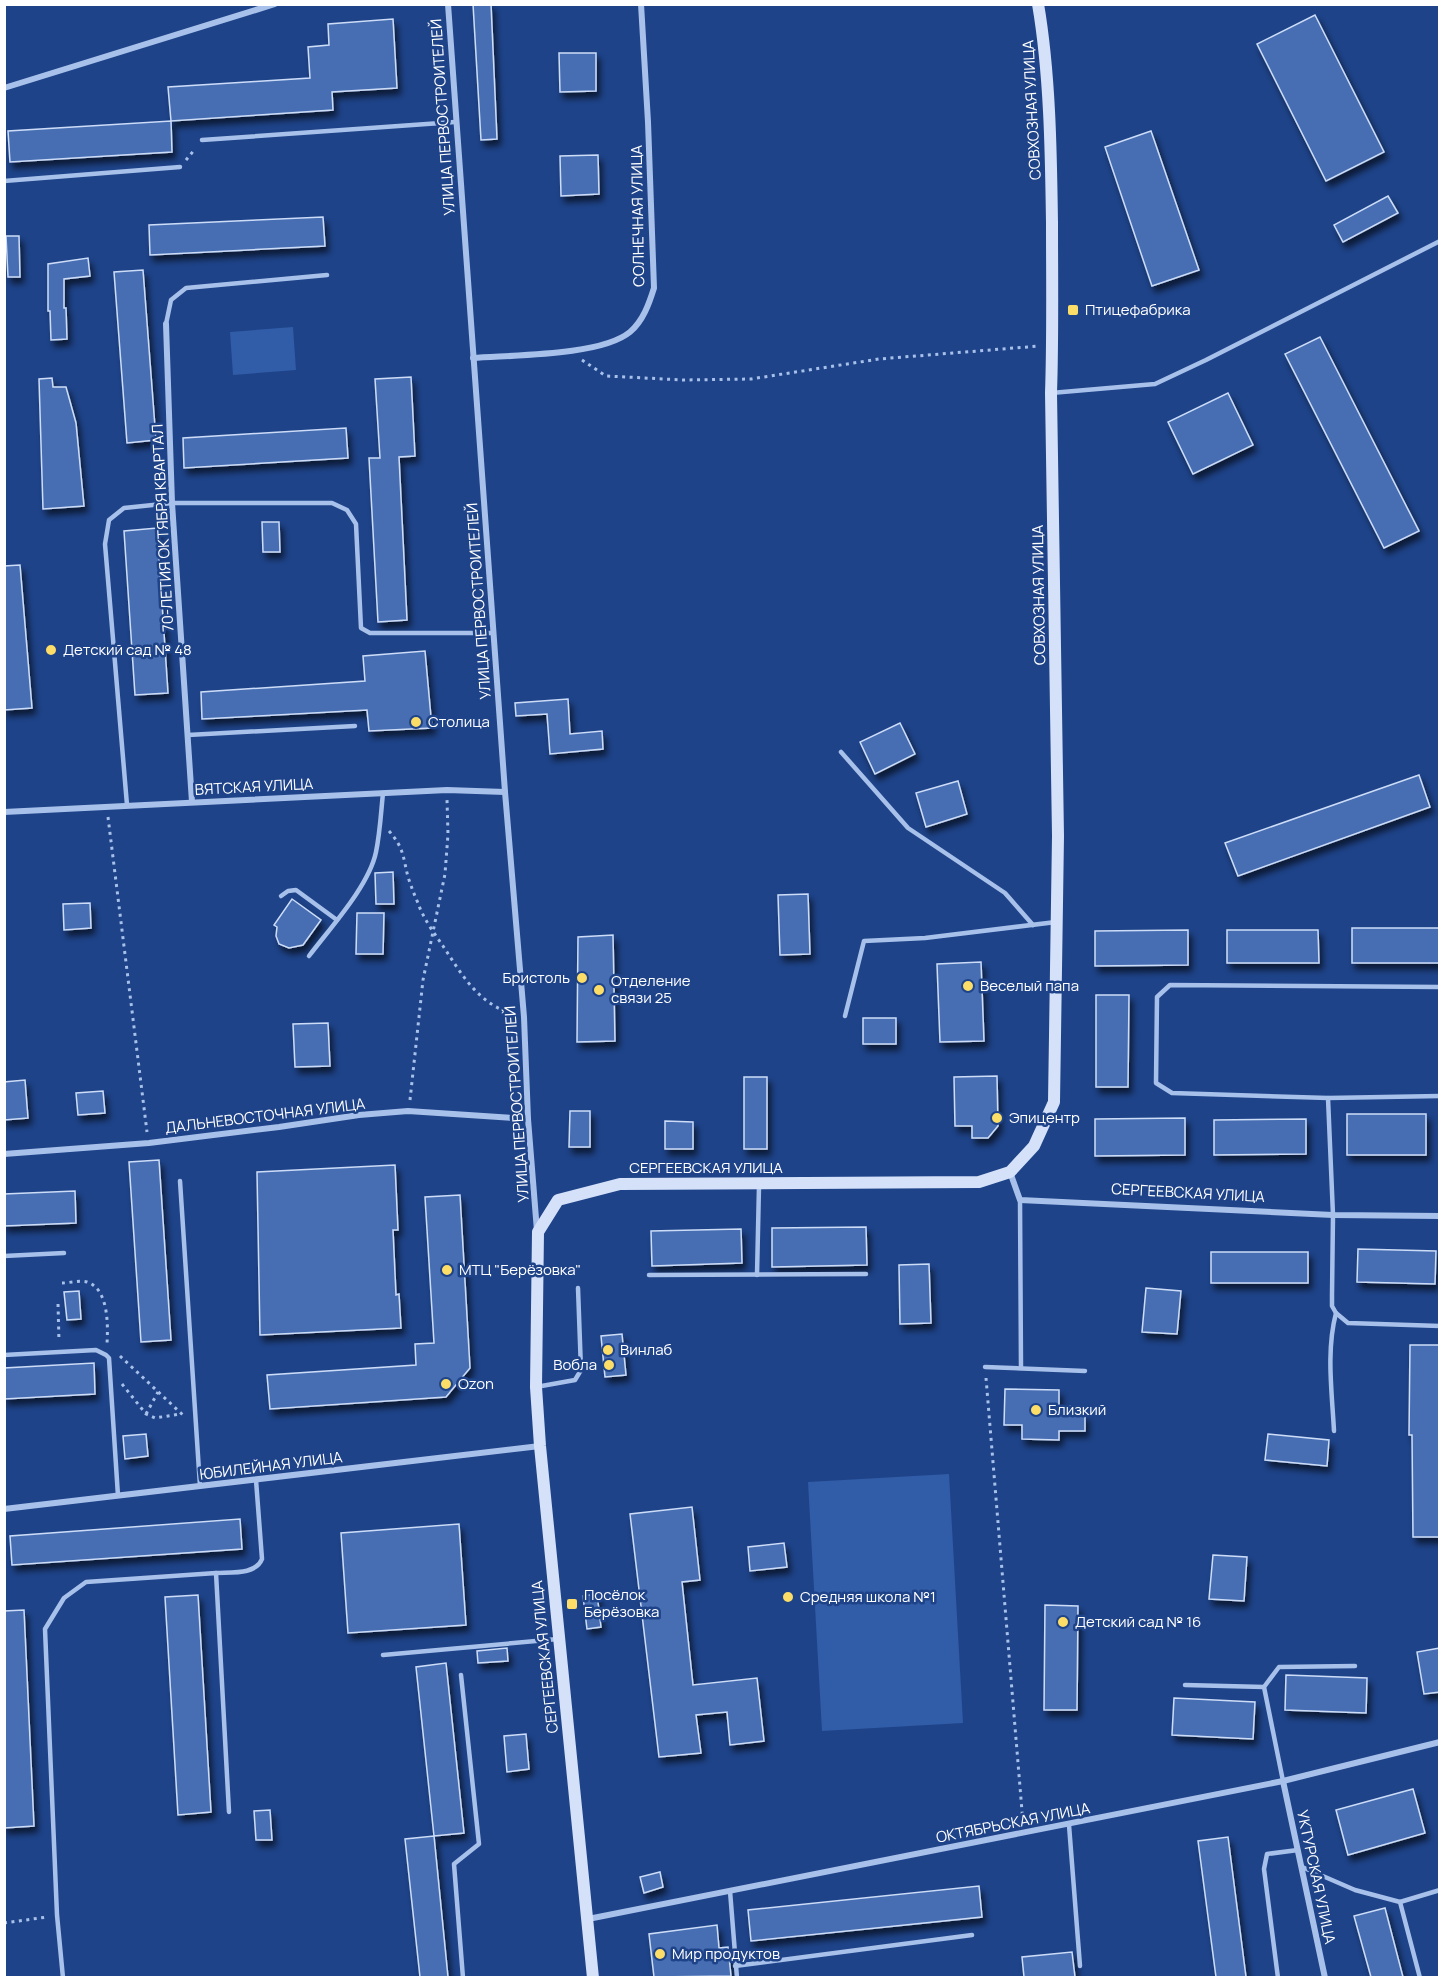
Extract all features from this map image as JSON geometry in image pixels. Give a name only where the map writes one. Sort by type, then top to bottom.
[{"type":"main road","name":"СОВХОЗНАЯ УЛИЦА","points":[[1010,1172],[1034,1146],[1054,1102],[1058,836],[1051,393],[1053,345],[1051,159],[1042,27],[1038,4]]},
{"type":"main road","name":"СЕРГЕЕВСКАЯ УЛИЦА","points":[[593,1977],[540,1446],[537,1387],[538,1232],[558,1200],[620,1184],[979,1182],[1010,1172]]},
{"type":"street","points":[[4,88],[275,4]]},
{"type":"street","name":"УЛИЦА ПЕРВОСТРОИТЕЛЕЙ","points":[[448,4],[538,1232]]},
{"type":"street","name":"СОЛНЕЧНАЯ УЛИЦА","points":[[473,358],[569,351],[610,343],[631,332],[646,311],[654,288],[641,4]]},
{"type":"street","name":"70-ЛЕТИЯ ОКТЯБРЯ КВАРТАЛ","points":[[166,324],[172,503],[192,802]]},
{"type":"street","name":"ВЯТСКАЯ УЛИЦА","points":[[4,812],[447,790],[505,792]]},
{"type":"street","name":"ДАЛЬНЕВОСТОЧНАЯ УЛИЦА","points":[[4,1154],[149,1143],[359,1115],[408,1111],[528,1119]]},
{"type":"street","points":[[1010,1172],[1020,1200]]},
{"type":"street","name":"СЕРГЕЕВСКАЯ УЛИЦА","points":[[1020,1200],[1333,1215],[1440,1216]]},
{"type":"street","name":"ЮБИЛЕЙНАЯ УЛИЦА","points":[[4,1509],[540,1446]]},
{"type":"street","name":"ОКТЯБРЬСКАЯ УЛИЦА","points":[[588,1920],[1283,1781],[1440,1742]]},
{"type":"street","name":"УКТУРСКАЯ УЛИЦА","points":[[1283,1781],[1325,1977]]},
{"type":"lane","points":[[202,140],[456,122]]},
{"type":"lane","points":[[4,182],[180,167]]},
{"type":"lane","points":[[1051,393],[1155,384],[1440,241]]},
{"type":"lane","points":[[166,324],[171,300],[186,288],[327,275]]},
{"type":"lane","points":[[127,805],[105,544],[109,519],[123,508],[172,503],[332,503],[347,510],[356,524],[362,628],[370,633],[493,633]]},
{"type":"lane","points":[[188,735],[355,726]]},
{"type":"lane","points":[[841,752],[908,828],[1005,893],[1033,925]]},
{"type":"lane","points":[[309,956],[357,892],[372,867],[376,854],[383,793]]},
{"type":"lane","points":[[281,896],[288,891],[297,890],[336,920]]},
{"type":"lane","points":[[845,1016],[864,941],[925,938],[1056,922]]},
{"type":"lane","points":[[1440,987],[1170,985],[1157,997],[1156,1083],[1172,1093],[1328,1098],[1440,1096]]},
{"type":"lane","points":[[1328,1098],[1333,1215],[1332,1306],[1335,1312],[1348,1323],[1440,1326]]},
{"type":"lane","points":[[180,1181],[200,1486]]},
{"type":"lane","points":[[758,1275],[759,1183]]},
{"type":"lane","points":[[1020,1200],[1021,1368]]},
{"type":"lane","points":[[4,1256],[64,1253]]},
{"type":"lane","points":[[649,1275],[866,1274]]},
{"type":"lane","points":[[537,1387],[575,1380],[581,1370],[578,1288]]},
{"type":"lane","points":[[1334,1431],[1330,1350],[1335,1312]]},
{"type":"lane","points":[[4,1355],[96,1350],[109,1358],[118,1496]]},
{"type":"lane","points":[[985,1367],[1085,1371]]},
{"type":"lane","points":[[63,1977],[57,1915],[45,1629],[64,1598],[86,1582],[252,1570],[260,1564],[262,1559],[256,1480]]},
{"type":"lane","points":[[216,1573],[229,1812]]},
{"type":"lane","points":[[383,1655],[558,1639]]},
{"type":"lane","points":[[1283,1781],[1264,1687],[1279,1667],[1355,1666]]},
{"type":"lane","points":[[461,1675],[479,1844],[454,1864],[463,1977]]},
{"type":"lane","points":[[1185,1685],[1264,1687]]},
{"type":"lane","points":[[1069,1825],[1080,1966]]},
{"type":"lane","points":[[1278,1977],[1264,1869],[1267,1854],[1298,1850]]},
{"type":"lane","points":[[1302,1867],[1355,1890],[1400,1902],[1440,1890]]},
{"type":"lane","points":[[730,1892],[737,1977]]},
{"type":"lane","points":[[1400,1902],[1420,1977]]},
{"type":"lane","points":[[735,1966],[972,1935]]},
{"type":"path","points":[[180,167],[202,140]]},
{"type":"path","points":[[569,351],[606,376],[740,380],[879,359],[1053,345]]},
{"type":"path","points":[[408,1111],[423,980],[444,874],[447,790]]},
{"type":"path","points":[[107,806],[149,1143]]},
{"type":"path","points":[[380,821],[400,843],[419,907],[433,932],[474,991],[500,1011],[524,1017]]},
{"type":"path","points":[[62,1283],[87,1282],[95,1288],[106,1307],[108,1322],[106,1355],[122,1357],[182,1414],[189,1419],[196,1419]]},
{"type":"path","points":[[58,1304],[59,1352]]},
{"type":"path","points":[[985,1367],[1024,1832]]},
{"type":"path","points":[[111,1371],[146,1414],[155,1418],[182,1414]]},
{"type":"path","points":[[146,1414],[158,1392]]},
{"type":"path","points":[[4,1923],[57,1915]]},
{"type":"shaded area","points":[[293,327],[296,370],[233,375],[230,332]]},
{"type":"shaded area","points":[[949,1474],[963,1723],[822,1731],[808,1482]]},
{"type":"building","points":[[473,4],[491,4],[497,139],[481,140]]},
{"type":"building","points":[[1315,15],[1384,152],[1326,181],[1257,44]]},
{"type":"building","points":[[393,19],[397,88],[332,92],[333,110],[171,121],[168,87],[310,78],[308,47],[329,45],[328,24]]},
{"type":"building","points":[[559,53],[596,53],[596,91],[560,92]]},
{"type":"building","points":[[171,121],[172,152],[10,162],[8,131]]},
{"type":"building","points":[[1151,131],[1199,270],[1152,286],[1105,147]]},
{"type":"building","points":[[598,155],[599,194],[561,196],[560,156]]},
{"type":"building","points":[[1388,196],[1398,213],[1343,242],[1334,225]]},
{"type":"building","points":[[323,217],[325,246],[150,255],[149,225]]},
{"type":"building","points":[[6,236],[19,236],[20,277],[8,277]]},
{"type":"building","points":[[88,258],[90,276],[64,279],[67,339],[51,340],[50,311],[48,311],[48,264]]},
{"type":"building","points":[[143,270],[156,440],[127,443],[114,272]]},
{"type":"building","points":[[1320,337],[1419,531],[1384,548],[1285,354]]},
{"type":"building","points":[[411,377],[415,456],[399,457],[407,620],[378,622],[369,458],[380,458],[375,379]]},
{"type":"building","points":[[52,378],[53,387],[66,387],[76,423],[84,506],[43,509],[39,379]]},
{"type":"building","points":[[1228,393],[1253,445],[1193,474],[1168,422]]},
{"type":"building","points":[[346,428],[348,458],[184,468],[183,438]]},
{"type":"building","points":[[262,522],[279,522],[280,552],[263,552]]},
{"type":"building","points":[[157,528],[168,693],[135,695],[124,531]]},
{"type":"building","points":[[20,565],[32,708],[4,710],[4,566]]},
{"type":"building","points":[[425,651],[432,728],[369,731],[367,710],[202,719],[201,692],[365,681],[363,656]]},
{"type":"building","points":[[568,699],[570,734],[602,731],[603,749],[550,754],[547,714],[516,716],[515,703]]},
{"type":"building","points":[[900,723],[915,754],[875,774],[860,742]]},
{"type":"building","points":[[1419,775],[1430,807],[1238,876],[1225,843]]},
{"type":"building","points":[[958,781],[967,814],[926,827],[916,793]]},
{"type":"building","points":[[393,872],[394,904],[376,904],[375,873]]},
{"type":"building","points":[[808,894],[810,954],[780,955],[778,895]]},
{"type":"building","points":[[292,899],[321,920],[303,945],[289,948],[279,944],[276,936],[277,927],[274,925]]},
{"type":"building","points":[[90,903],[91,928],[64,930],[63,904]]},
{"type":"building","points":[[357,913],[384,913],[383,954],[356,954]]},
{"type":"building","points":[[1352,928],[1440,928],[1440,963],[1352,963]]},
{"type":"building","points":[[1188,930],[1188,965],[1095,966],[1095,931]]},
{"type":"building","points":[[1227,930],[1318,930],[1319,963],[1227,963]]},
{"type":"building","points":[[613,935],[615,1041],[577,1042],[578,937]]},
{"type":"building","points":[[981,962],[984,1041],[940,1042],[937,964]]},
{"type":"building","points":[[1096,995],[1129,995],[1128,1087],[1096,1087]]},
{"type":"building","points":[[863,1018],[896,1018],[896,1044],[863,1044]]},
{"type":"building","points":[[328,1023],[330,1066],[295,1067],[293,1024]]},
{"type":"building","points":[[997,1076],[998,1126],[988,1138],[972,1138],[972,1126],[955,1126],[954,1077]]},
{"type":"building","points":[[744,1077],[767,1077],[767,1149],[744,1149]]},
{"type":"building","points":[[25,1080],[28,1118],[4,1120],[4,1082]]},
{"type":"building","points":[[103,1091],[105,1113],[78,1115],[76,1093]]},
{"type":"building","points":[[570,1111],[590,1111],[590,1147],[569,1147]]},
{"type":"building","points":[[1347,1114],[1426,1114],[1426,1155],[1347,1155]]},
{"type":"building","points":[[1185,1118],[1185,1155],[1095,1156],[1095,1119]]},
{"type":"building","points":[[1306,1119],[1306,1154],[1214,1155],[1214,1120]]},
{"type":"building","points":[[665,1121],[693,1122],[693,1149],[665,1149]]},
{"type":"building","points":[[159,1160],[171,1340],[141,1342],[129,1162]]},
{"type":"building","points":[[395,1165],[398,1230],[393,1230],[396,1295],[399,1294],[401,1328],[260,1335],[257,1172]]},
{"type":"building","points":[[75,1191],[76,1223],[4,1226],[4,1194]]},
{"type":"building","name":"МТЦ \"Берёзовка\"","points":[[460,1195],[470,1368],[446,1397],[270,1409],[267,1375],[416,1365],[415,1344],[434,1343],[425,1197]]},
{"type":"building","points":[[866,1227],[867,1265],[772,1267],[772,1228]]},
{"type":"building","points":[[741,1229],[742,1263],[652,1266],[651,1231]]},
{"type":"building","points":[[1358,1249],[1436,1251],[1435,1284],[1357,1282]]},
{"type":"building","points":[[1211,1252],[1308,1252],[1308,1283],[1211,1283]]},
{"type":"building","points":[[929,1264],[931,1323],[900,1324],[899,1265]]},
{"type":"building","points":[[1146,1288],[1181,1291],[1177,1334],[1142,1332]]},
{"type":"building","points":[[79,1291],[81,1319],[67,1320],[64,1292]]},
{"type":"building","points":[[622,1334],[626,1375],[605,1377],[601,1336]]},
{"type":"building","points":[[1410,1345],[1440,1345],[1440,1537],[1413,1537],[1412,1435],[1409,1435]]},
{"type":"building","points":[[94,1363],[95,1394],[4,1399],[4,1368]]},
{"type":"building","points":[[1005,1389],[1059,1390],[1059,1406],[1075,1406],[1075,1415],[1085,1415],[1085,1431],[1059,1431],[1059,1440],[1022,1439],[1022,1425],[1004,1425]]},
{"type":"building","points":[[146,1434],[148,1456],[125,1459],[123,1436]]},
{"type":"building","points":[[1268,1434],[1329,1440],[1327,1466],[1265,1460]]},
{"type":"building","points":[[692,1507],[700,1580],[682,1582],[693,1685],[757,1678],[764,1741],[730,1745],[727,1712],[696,1715],[701,1753],[659,1757],[630,1514]]},
{"type":"building","points":[[240,1519],[242,1549],[12,1565],[10,1536]]},
{"type":"building","points":[[459,1524],[466,1625],[348,1633],[341,1533]]},
{"type":"building","points":[[784,1543],[787,1567],[750,1571],[748,1547]]},
{"type":"building","points":[[1213,1555],[1247,1557],[1244,1601],[1209,1599]]},
{"type":"building","points":[[597,1594],[601,1627],[587,1629],[583,1596]]},
{"type":"building","points":[[198,1595],[211,1812],[178,1815],[165,1597]]},
{"type":"building","points":[[1045,1605],[1078,1606],[1077,1710],[1044,1710]]},
{"type":"building","points":[[24,1610],[34,1826],[4,1828],[4,1611]]},
{"type":"building","points":[[507,1648],[508,1661],[478,1663],[477,1651]]},
{"type":"building","points":[[1440,1648],[1440,1692],[1424,1694],[1417,1652]]},
{"type":"building","points":[[446,1663],[464,1833],[434,1836],[416,1667]]},
{"type":"building","points":[[1286,1675],[1367,1678],[1366,1713],[1285,1710]]},
{"type":"building","points":[[1174,1698],[1255,1702],[1253,1739],[1172,1735]]},
{"type":"building","points":[[526,1734],[529,1769],[507,1772],[504,1736]]},
{"type":"building","points":[[1413,1789],[1425,1833],[1348,1855],[1336,1810]]},
{"type":"building","points":[[270,1810],[272,1840],[256,1840],[254,1811]]},
{"type":"building","points":[[434,1836],[448,1977],[420,1977],[405,1839]]},
{"type":"building","points":[[1228,1837],[1246,1977],[1216,1977],[1198,1841]]},
{"type":"building","points":[[660,1872],[663,1887],[644,1893],[640,1877]]},
{"type":"building","points":[[979,1886],[982,1917],[751,1941],[748,1910]]},
{"type":"building","points":[[1385,1908],[1403,1977],[1371,1977],[1354,1916]]},
{"type":"building","points":[[717,1925],[719,1948],[728,1947],[731,1976],[654,1977],[649,1934]]},
{"type":"building","points":[[1072,1952],[1075,1977],[1024,1977],[1022,1957]]},
{"type":"place","name":"Птицефабрика","points":[[1073,310]]},
{"type":"place","name":"Детский сад № 48","points":[[51,650]]},
{"type":"place","name":"Столица","points":[[416,722]]},
{"type":"place","name":"Бристоль","points":[[582,978]]},
{"type":"place","name":"Веселый папа","points":[[968,986]]},
{"type":"place","name":"Отделение связи 25","points":[[599,990]]},
{"type":"place","name":"Эпицентр","points":[[997,1118]]},
{"type":"place","name":"МТЦ \"Берёзовка\"","points":[[447,1270]]},
{"type":"place","name":"Винлаб","points":[[608,1350]]},
{"type":"place","name":"Вобла","points":[[609,1365]]},
{"type":"place","name":"Ozon","points":[[446,1384]]},
{"type":"place","name":"Близкий","points":[[1036,1410]]},
{"type":"place","name":"Средняя школа №1","points":[[788,1597]]},
{"type":"place","name":"Посёлок Берёзовка","points":[[572,1604]]},
{"type":"place","name":"Детский сад № 16","points":[[1063,1622]]},
{"type":"place","name":"Мир продуктов","points":[[660,1954]]}]
